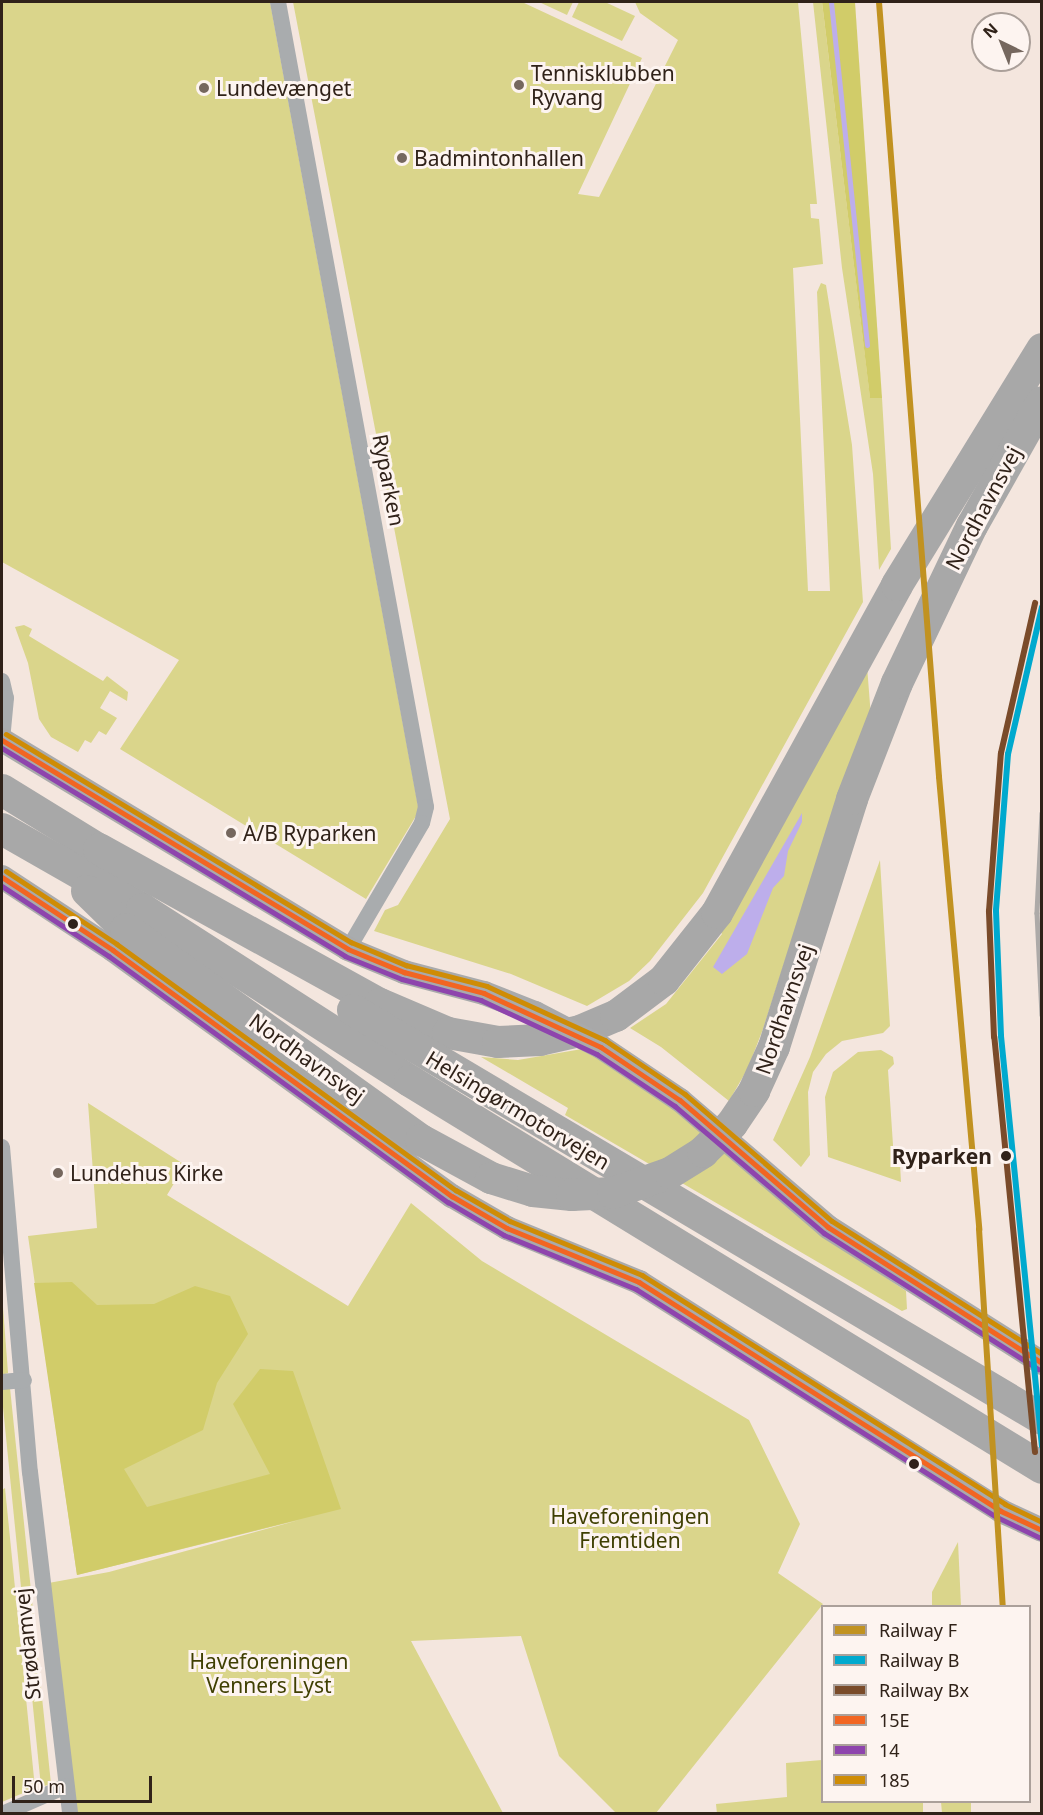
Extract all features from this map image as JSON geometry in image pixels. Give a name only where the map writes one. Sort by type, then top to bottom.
[{"type":"highway","name":"Nordhavnsvej","points":[[99,849],[380,1004],[448,1033],[498,1042],[540,1040],[580,1031],[616,1016],[664,980],[717,913],[897,585],[1041,349]]},
{"type":"highway","name":"Nordhavnsvej","points":[[60,865],[126,929],[430,1146],[491,1178],[533,1191],[572,1196],[613,1193],[670,1173],[703,1152],[732,1124],[754,1091],[774,1047],[841,831],[897,683],[972,526],[1041,402]]},
{"type":"highway","name":"Helsingørmotorvejen","points":[[2,790],[370,1021],[1041,1419]]},
{"type":"highway","name":"Helsingørmotorvejen","points":[[2,830],[60,865],[142,909],[410,1081],[1041,1468]]},
{"type":"street","name":"Ryparken","points":[[278,2],[426,807],[422,823],[348,949]]},
{"type":"street","points":[[2,681],[6,698],[2,741],[348,949],[404,972],[484,993],[535,1013],[602,1047],[680,1100],[828,1227],[1041,1363]]},
{"type":"street","points":[[2,877],[113,950],[472,1208],[507,1227],[639,1282],[1001,1511],[1041,1530]]},
{"type":"street","name":"Strødamvej","points":[[2,1147],[8,1282],[24,1380],[30,1472],[70,1814]]},
{"type":"street","points":[[2,1382],[24,1380]]},
{"type":"street","points":[[2,1814],[66,1786]]},
{"type":"green space","points":[[2,2],[270,2],[419,811],[366,899],[120,749],[179,660],[2,562]]},
{"type":"green space","points":[[293,2],[522,2],[642,58],[578,194],[599,197],[678,40],[640,13],[635,2],[798,2],[817,204],[810,204],[811,218],[819,219],[823,264],[793,268],[808,591],[830,591],[817,292],[821,283],[826,285],[852,445],[863,602],[703,893],[650,961],[629,981],[587,1006],[511,974],[374,931],[385,910],[398,905],[450,819]]},
{"type":"green space","points":[[539,2],[573,2],[567,15]]},
{"type":"green space","points":[[579,2],[605,2],[635,16],[622,41],[572,17]]},
{"type":"green space","points":[[813,2],[822,2],[870,397],[882,398],[891,549],[879,570],[873,474],[842,268]]},
{"type":"green space","points":[[24,625],[32,629],[29,636],[103,681],[107,676],[128,692],[127,701],[110,691],[100,708],[117,718],[106,735],[99,731],[91,743],[85,740],[78,752],[51,737],[39,719],[28,663],[15,627]]},
{"type":"green space","points":[[867,666],[871,717],[841,787],[763,1029],[748,1068],[729,1101],[661,1047],[630,1028],[666,1004],[722,934],[720,931]]},
{"type":"green space","points":[[880,860],[890,1026],[883,1033],[842,1041],[826,1054],[813,1072],[808,1092],[810,1155],[801,1167],[773,1140],[810,1057]]},
{"type":"green space","points":[[582,1049],[641,1082],[831,1241],[906,1291],[907,1309],[902,1311],[565,1115],[568,1108],[481,1057],[518,1060]]},
{"type":"green space","points":[[881,1050],[893,1057],[894,1064],[888,1070],[894,1160],[900,1164],[901,1182],[828,1157],[825,1097],[833,1072],[858,1052]]},
{"type":"green space","points":[[88,1103],[185,1165],[167,1195],[348,1306],[411,1203],[482,1261],[749,1420],[800,1524],[778,1573],[823,1604],[656,1813],[616,1813],[559,1756],[521,1636],[411,1641],[503,1813],[74,1813],[43,1584],[109,1572],[299,1520],[77,1575],[28,1236],[97,1228]]},
{"type":"green space","points":[[2,1294],[8,1373],[2,1375]]},
{"type":"green space","points":[[10,1388],[51,1784],[41,1787],[2,1397],[2,1389]]},
{"type":"green space","points":[[5,1488],[35,1788],[2,1802],[2,1490]]},
{"type":"green space","points":[[958,1542],[961,1605],[932,1605],[932,1592]]},
{"type":"green space","points":[[821,1760],[821,1803],[923,1803],[923,1813],[717,1814],[716,1804],[787,1797],[786,1763]]},
{"type":"green space","points":[[941,1803],[971,1803],[971,1813],[942,1813]]},
{"type":"shaded area","points":[[822,2],[855,2],[882,398],[870,398]]},
{"type":"shaded area","points":[[802,813],[802,822],[788,851],[784,876],[773,888],[747,954],[722,974],[713,967]]},
{"type":"shaded area","points":[[72,1282],[97,1305],[154,1304],[195,1286],[230,1296],[248,1334],[217,1383],[203,1430],[124,1469],[147,1507],[270,1474],[233,1404],[260,1369],[293,1371],[341,1509],[77,1575],[34,1283]]},
{"type":"waterway","points":[[831,2],[867,345]]},
{"type":"railway","points":[[1042,813],[1037,913],[1042,1015]]},
{"type":"rail line","name":"F","points":[[879,2],[939,777],[979,1229],[1003,1605]]},
{"type":"rail line","name":"Bx","points":[[1035,603],[1001,753],[989,911],[994,1037],[1035,1452]]},
{"type":"rail line","name":"B","points":[[1042,607],[1008,754],[996,911],[1001,1036],[1042,1446]]},
{"type":"transit line","name":"185","points":[[6,734],[351,942],[406,965],[487,986],[605,1040],[685,1094],[832,1221],[1042,1354]]},
{"type":"transit line","name":"15E","points":[[2,740],[348,949],[404,972],[484,993],[601,1047],[680,1100],[828,1227],[1042,1363]]},
{"type":"transit line","name":"14","points":[[2,748],[345,956],[402,979],[481,1000],[597,1054],[675,1106],[824,1233],[1038,1369]]},
{"type":"transit line","name":"185","points":[[6,871],[117,944],[456,1190],[510,1221],[642,1275],[1005,1504],[1042,1522]]},
{"type":"transit line","name":"15E","points":[[2,877],[113,950],[452,1196],[507,1228],[639,1282],[1001,1511],[1042,1530]]},
{"type":"transit line","name":"14","points":[[2,886],[109,956],[448,1202],[504,1235],[636,1289],[997,1517],[1039,1537]]},
{"type":"place","name":"Tennisklubben Ryvang","points":[[519,85]]},
{"type":"place","name":"Lundevænget","points":[[204,88]]},
{"type":"place","name":"Badmintonhallen","points":[[402,158]]},
{"type":"place","name":"A/B Ryparken","points":[[231,833]]},
{"type":"place","name":"Ryparken","points":[[1006,1156]]},
{"type":"place","name":"Lundehus Kirke","points":[[58,1173]]},
{"type":"park label","name":"Haveforeningen Fremtiden","points":[[630,1528]]},
{"type":"park label","name":"Haveforeningen Venners Lyst","points":[[269,1673]]}]
